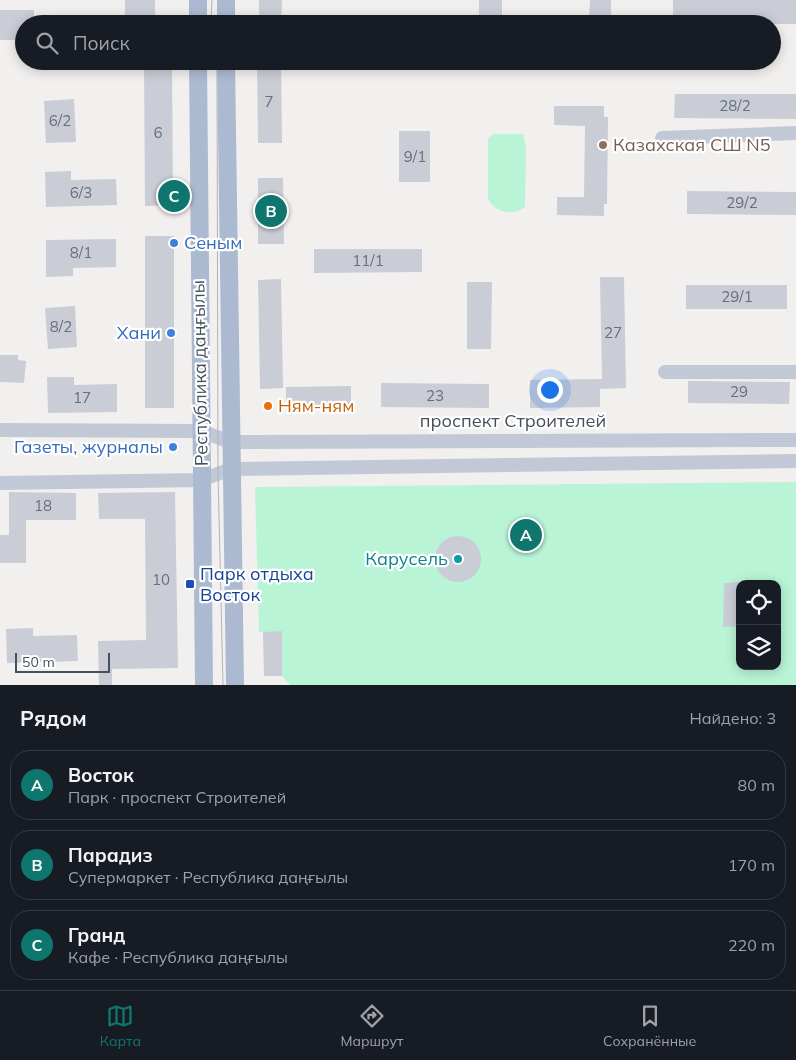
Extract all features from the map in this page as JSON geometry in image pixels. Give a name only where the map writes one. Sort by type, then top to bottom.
[{"type":"main road","points":[[198,0],[198,15]]},
{"type":"main road","points":[[226,0],[226,15]]},
{"type":"main road","name":"Республика даңғылы","points":[[198,70],[204,685]]},
{"type":"main road","name":"Республика даңғылы","points":[[226,70],[235,685]]},
{"type":"street","points":[[662,138],[796,133]]},
{"type":"street","points":[[665,372],[796,372]]},
{"type":"street","points":[[0,430],[201,430],[230,442]]},
{"type":"street","name":"проспект Строителей","points":[[230,442],[796,440]]},
{"type":"street","points":[[0,483],[201,480],[231,469],[796,461]]},
{"type":"green space","points":[[493,134],[523,134],[526,147],[525,207],[515,212],[499,210],[488,199],[488,139]]},
{"type":"green space","points":[[796,482],[796,685],[290,685],[282,676],[282,632],[259,632],[255,487]]},
{"type":"building","points":[[125,0],[155,0],[155,15],[125,15]]},
{"type":"building","points":[[259,0],[282,0],[281,15],[259,15]]},
{"type":"building","points":[[479,0],[502,0],[502,15],[479,15]]},
{"type":"building","points":[[590,0],[611,0],[611,15],[589,15]]},
{"type":"building","points":[[673,0],[796,0],[796,24],[781,24],[781,15],[673,15]]},
{"type":"building","points":[[0,10],[34,10],[34,15],[15,15],[15,40],[0,40]]},
{"type":"building","points":[[144,70],[172,70],[173,205],[145,206]]},
{"type":"building","points":[[257,70],[281,70],[282,143],[258,143]]},
{"type":"building","points":[[675,94],[796,94],[796,119],[674,118]]},
{"type":"building","points":[[74,99],[76,142],[46,143],[44,101]]},
{"type":"building","points":[[554,106],[604,106],[604,117],[608,117],[607,204],[604,204],[604,216],[557,215],[557,197],[584,197],[585,126],[554,125]]},
{"type":"building","points":[[399,131],[430,131],[430,182],[399,182]]},
{"type":"building","points":[[71,171],[71,180],[116,179],[117,205],[46,207],[45,172]]},
{"type":"building","points":[[258,178],[283,178],[284,244],[258,244]]},
{"type":"building","points":[[687,191],[796,192],[796,215],[687,214]]},
{"type":"building","points":[[145,236],[174,236],[174,408],[145,408]]},
{"type":"building","points":[[116,239],[116,267],[73,268],[73,276],[46,277],[46,240]]},
{"type":"building","points":[[314,249],[422,249],[422,272],[314,273]]},
{"type":"building","points":[[600,277],[624,277],[626,388],[600,389],[600,407],[530,408],[530,380],[602,379]]},
{"type":"building","points":[[281,279],[283,388],[260,389],[258,280]]},
{"type":"building","points":[[467,282],[492,282],[491,349],[467,349]]},
{"type":"building","points":[[686,285],[787,285],[787,309],[686,309]]},
{"type":"building","points":[[75,306],[77,347],[48,349],[45,308]]},
{"type":"building","points":[[0,355],[18,355],[18,360],[26,361],[24,383],[0,382]]},
{"type":"building","points":[[47,377],[74,377],[74,385],[117,384],[117,412],[48,413]]},
{"type":"building","points":[[688,381],[790,382],[789,404],[688,403]]},
{"type":"building","points":[[381,383],[489,384],[489,408],[381,407]]},
{"type":"building","points":[[351,386],[351,410],[286,410],[286,387]]},
{"type":"building","points":[[9,492],[76,493],[76,520],[26,520],[26,563],[0,563],[0,535],[9,535]]},
{"type":"building","points":[[175,492],[178,668],[112,669],[112,685],[99,685],[98,641],[146,640],[145,519],[99,519],[98,493]]},
{"type":"building","name":"Карусель","points":[[453,536],[463,536],[477,546],[481,559],[477,572],[471,578],[463,582],[453,582],[439,572],[435,564],[435,554],[445,540]]},
{"type":"building","points":[[736,582],[736,626],[723,627],[724,583]]},
{"type":"building","points":[[33,628],[33,636],[77,635],[78,661],[7,663],[6,629]]},
{"type":"building","points":[[282,631],[282,676],[264,676],[263,632]]},
{"type":"tram line","points":[[211,15],[212,0]]},
{"type":"tram line","points":[[217,70],[218,474],[223,685]]},
{"type":"place","name":"Казахская СШ N5","points":[[603,145]]},
{"type":"place","name":"Гранд","points":[[174,196]]},
{"type":"place","name":"Парадиз","points":[[271,211]]},
{"type":"place","name":"Сеным","points":[[174,243]]},
{"type":"place","name":"Хани","points":[[171,333]]},
{"type":"place","name":"Ням-ням","points":[[268,406]]},
{"type":"place","name":"Газеты, журналы","points":[[173,447]]},
{"type":"place","name":"Восток","points":[[526,535]]},
{"type":"place","name":"Карусель","points":[[458,559]]},
{"type":"place","name":"Парк отдыха Восток","points":[[190,584]]}]
